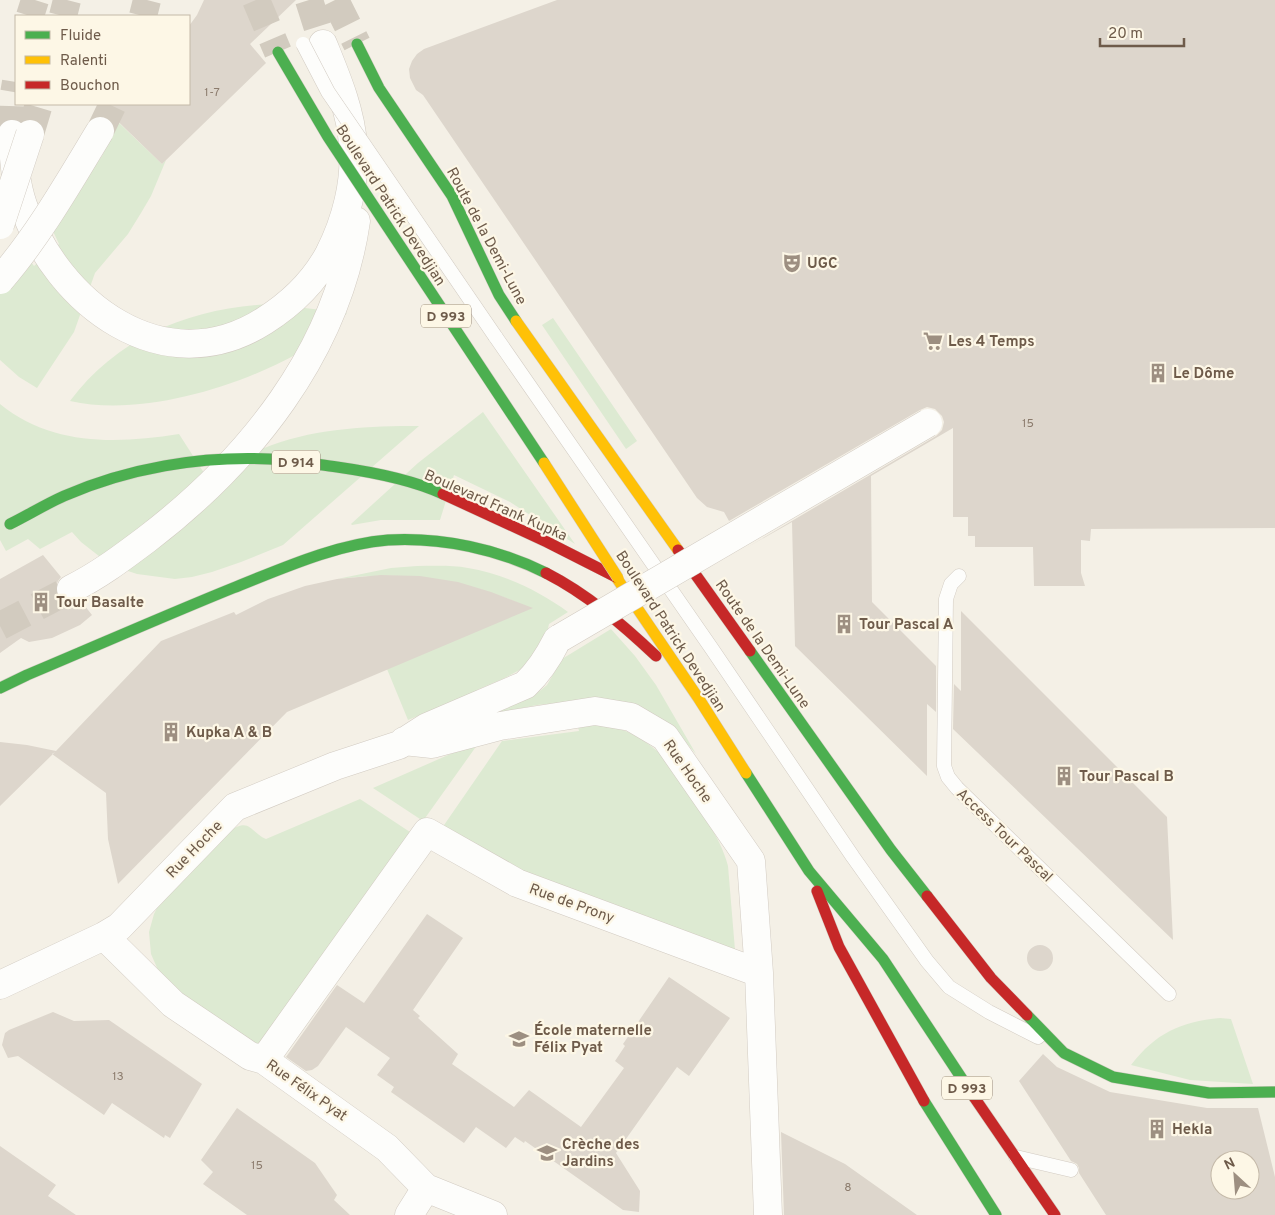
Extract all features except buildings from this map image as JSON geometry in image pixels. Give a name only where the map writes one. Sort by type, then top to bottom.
[{"type":"main road","name":"Route de la Demi-Lune","points":[[357,44],[379,88],[452,196],[507,309],[891,850],[990,978],[1064,1053],[1113,1077],[1209,1093],[1275,1092]]},
{"type":"main road","name":"Boulevard Patrick Devedjian","points":[[278,52],[328,137],[585,525],[809,871],[883,959],[1013,1157],[1055,1215]]},
{"type":"main road","name":"Boulevard Frank Kupka","points":[[10,524],[64,496],[120,476],[174,464],[230,459],[298,462],[365,471],[439,492],[547,542],[618,578]]},
{"type":"main road","points":[[0,688],[239,586],[338,551],[370,543],[424,540],[497,552],[524,562],[568,583],[601,606],[629,630],[699,699]]},
{"type":"main road","points":[[809,871],[839,947],[932,1117],[996,1215]]},
{"type":"street","points":[[71,589],[124,556],[172,520],[255,437],[306,365],[326,324],[343,275],[347,232],[358,203],[358,179],[344,102],[313,44]]},
{"type":"street","points":[[0,280],[55,205],[100,131]]},
{"type":"street","points":[[0,225],[21,134],[14,162],[18,188],[23,205],[34,231],[48,255],[74,290],[103,315],[133,332],[166,342],[185,344],[205,343],[238,335],[254,328],[272,316],[308,285],[323,265],[334,243],[347,232]]},
{"type":"street","name":"Rue Hoche","points":[[0,985],[104,936],[119,927],[235,807],[335,766],[398,745],[427,727],[524,685],[539,671],[560,638],[928,423]]},
{"type":"street","name":"Rue Hoche","points":[[404,741],[432,744],[500,726],[595,711],[631,717],[665,737],[750,861],[759,973]]},
{"type":"street","name":"Rue de Prony","points":[[264,1060],[426,832],[518,882],[759,973]]},
{"type":"street","name":"Rue Félix Pyat","points":[[104,936],[173,1004],[250,1056],[264,1060],[387,1148],[426,1188],[493,1215]]},
{"type":"street","points":[[759,973],[768,1215]]},
{"type":"street","points":[[409,1215],[426,1188]]},
{"type":"lane","points":[[313,44],[328,92],[853,857],[927,961],[949,988],[1064,1053]]},
{"type":"lane","points":[[686,562],[736,532]]},
{"type":"lane","name":"Access Tour Pascal","points":[[959,576],[951,584],[946,599],[944,766],[948,777],[957,788],[1169,994]]},
{"type":"lane","points":[[1013,1157],[1071,1170]]},
{"type":"green space","points":[[118,122],[162,164],[166,160],[151,196],[128,234],[95,273],[74,332],[37,388],[19,377],[0,360],[0,293],[28,258],[34,266],[59,244],[51,227],[102,156]]},
{"type":"green space","points":[[271,304],[347,313],[324,335],[297,354],[245,378],[216,388],[156,402],[126,405],[97,405],[70,401],[89,378],[111,359],[134,343],[159,330],[185,319],[213,312]]},
{"type":"green space","points":[[553,318],[637,441],[626,449],[542,325]]},
{"type":"green space","points":[[0,404],[20,418],[41,428],[63,435],[108,440],[179,434],[206,476],[263,448],[290,439],[345,429],[419,426],[283,545],[212,572],[175,579],[137,574],[119,568],[104,560],[81,542],[72,532],[40,549],[28,539],[6,551],[0,540]]},
{"type":"green space","points":[[483,412],[575,544],[510,502],[454,475],[440,520],[381,520],[351,524],[418,463]]},
{"type":"green space","points":[[417,566],[462,567],[495,574],[533,590],[568,612],[549,624],[545,639],[539,650],[524,667],[478,691],[408,720],[387,669],[530,608],[483,590],[436,579],[363,576],[337,579],[391,568]]},
{"type":"green space","points":[[611,629],[635,656],[656,685],[696,754],[682,738],[591,700],[537,705],[488,715],[536,694],[547,685],[562,659]]},
{"type":"green space","points":[[598,724],[629,732],[643,740],[664,757],[708,823],[720,844],[728,866],[735,950],[517,870],[442,828],[502,741],[579,731],[578,727]]},
{"type":"green space","points":[[480,741],[423,821],[373,788]]},
{"type":"green space","points":[[360,799],[413,834],[258,1047],[181,999],[158,970],[151,954],[149,932],[159,904],[230,831],[237,827],[242,825],[250,827],[266,839]]},
{"type":"green space","points":[[1220,1018],[1231,1019],[1253,1084],[1190,1080],[1131,1065],[1150,1045],[1170,1031],[1181,1026]]},
{"type":"tunnel","points":[[30,15],[35,0]]},
{"type":"tunnel","points":[[63,15],[67,0]]},
{"type":"tunnel","points":[[143,15],[147,0]]},
{"type":"tunnel","points":[[256,0],[278,52]]},
{"type":"tunnel","points":[[309,0],[323,44]]},
{"type":"tunnel","points":[[335,0],[357,44]]},
{"type":"tunnel","points":[[12,134],[15,88]]},
{"type":"tunnel","points":[[30,134],[39,105]]},
{"type":"tunnel","points":[[100,131],[113,105]]},
{"type":"tunnel","points":[[0,626],[71,589]]},
{"type":"traffic: fast","points":[[357,44],[379,88],[452,196],[499,295],[516,321]]},
{"type":"traffic: fast","points":[[278,52],[328,137],[544,463]]},
{"type":"traffic: fast","points":[[10,524],[50,502],[113,478],[165,466],[217,460],[277,460],[350,469],[405,480],[443,494]]},
{"type":"traffic: fast","points":[[0,688],[233,588],[309,558],[368,542],[408,540],[469,546],[509,557],[546,573]]},
{"type":"traffic: fast","points":[[750,651],[891,850],[927,896]]},
{"type":"traffic: fast","points":[[746,773],[809,871],[883,959],[974,1097]]},
{"type":"traffic: fast","points":[[1027,1015],[1064,1053],[1113,1077],[1209,1093],[1275,1092]]},
{"type":"traffic: fast","points":[[924,1101],[996,1215]]},
{"type":"traffic: slow","points":[[516,321],[678,550]]},
{"type":"traffic: slow","points":[[544,463],[618,578]]},
{"type":"traffic: slow","points":[[616,577],[699,699],[746,773]]},
{"type":"traffic: jam","points":[[443,494],[547,542],[616,577]]},
{"type":"traffic: jam","points":[[678,550],[750,651]]},
{"type":"traffic: jam","points":[[546,573],[576,590],[604,610],[656,656]]},
{"type":"traffic: jam","points":[[817,891],[839,947],[924,1101]]},
{"type":"traffic: jam","points":[[927,896],[991,978],[1027,1015]]},
{"type":"traffic: jam","points":[[974,1097],[1055,1215]]},
{"type":"place","name":"UGC","points":[[792,263]]},
{"type":"place","name":"Les 4 Temps","points":[[933,341]]},
{"type":"place","name":"Le Dôme","points":[[1158,373]]},
{"type":"place","name":"Tour Basalte","points":[[41,602]]},
{"type":"place","name":"Tour Pascal A","points":[[844,624]]},
{"type":"place","name":"Kupka A & B","points":[[171,732]]},
{"type":"place","name":"Tour Pascal B","points":[[1064,776]]},
{"type":"place","name":"École maternelle Félix Pyat","points":[[519,1039]]},
{"type":"place","name":"Hekla","points":[[1157,1129]]},
{"type":"place","name":"Crèche des Jardins","points":[[547,1153]]}]
